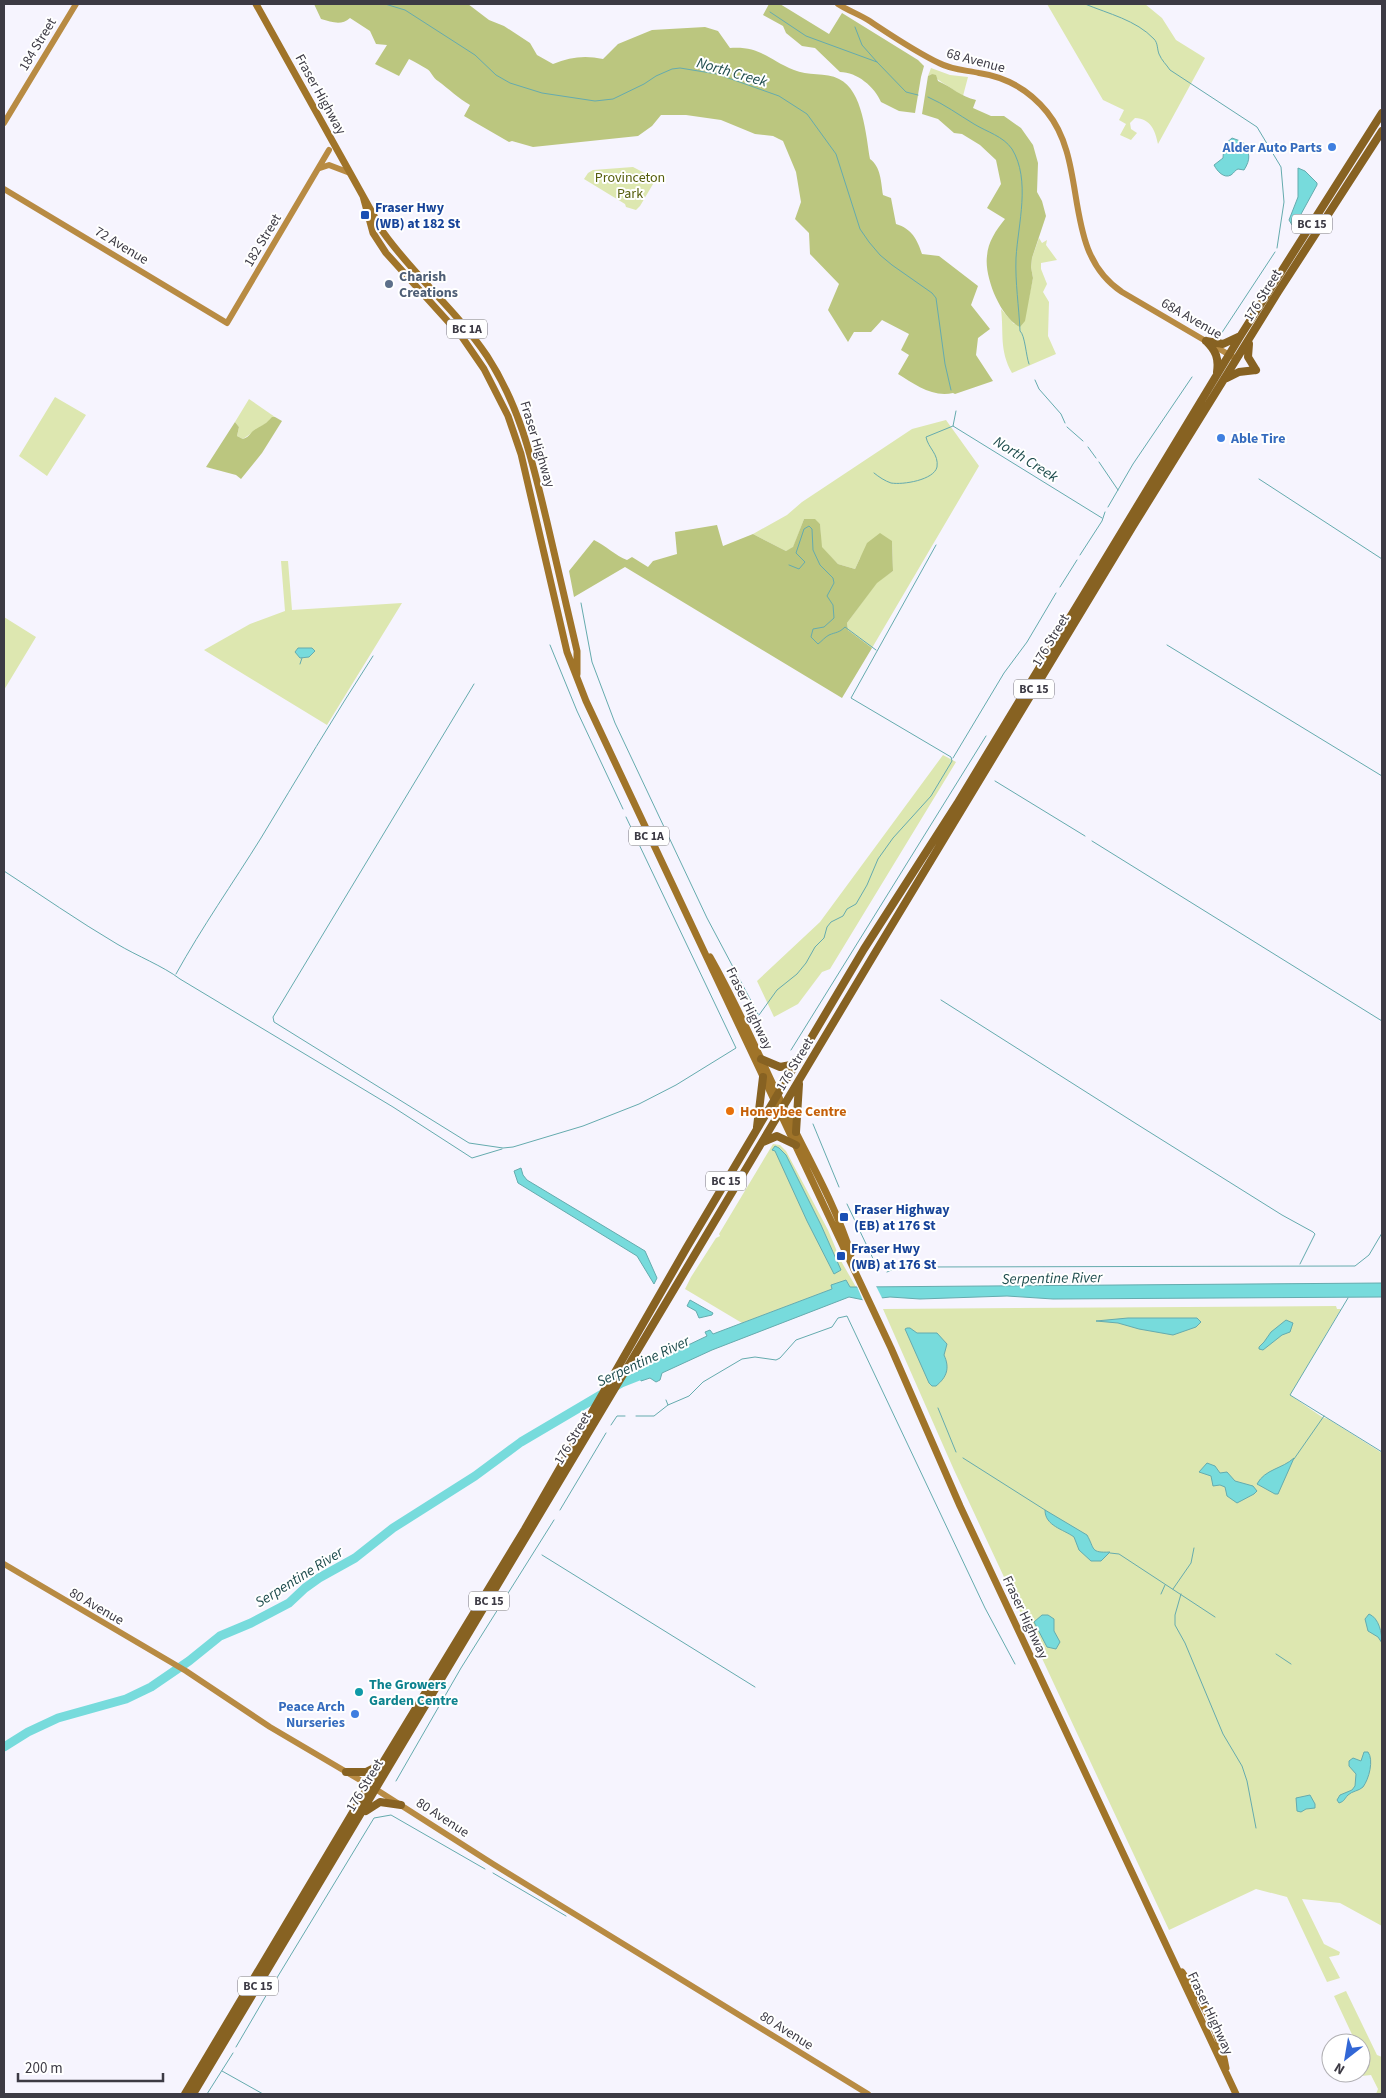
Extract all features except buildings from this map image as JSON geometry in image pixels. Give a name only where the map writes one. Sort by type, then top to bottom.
[{"type":"highway","name":"BC 15","points":[[796,1064],[864,949],[957,804],[1241,335],[1382,113]]},
{"type":"highway","name":"176 Street","points":[[193,2094],[377,1790],[799,1080],[1133,526],[1382,130]]},
{"type":"highway","points":[[1206,341],[1223,344],[1241,335]]},
{"type":"highway","points":[[1224,381],[1239,372],[1256,370],[1248,357],[1249,340]]},
{"type":"highway","points":[[1206,341],[1218,357],[1216,376]]},
{"type":"highway","points":[[761,1058],[780,1067],[796,1064]]},
{"type":"highway","name":"176 Street","points":[[185,2094],[382,1764],[520,1538],[613,1375],[796,1064]]},
{"type":"highway","points":[[756,1131],[763,1077]]},
{"type":"highway","points":[[796,1132],[799,1080]]},
{"type":"highway","points":[[763,1142],[777,1136],[796,1145]]},
{"type":"highway","points":[[346,1772],[366,1772],[382,1764]]},
{"type":"highway","points":[[360,1818],[373,1805],[380,1802],[401,1805]]},
{"type":"main road","name":"184 Street","points":[[4,123],[76,4]]},
{"type":"main road","name":"Fraser Highway","points":[[256,4],[392,245],[481,346],[511,398],[521,422],[534,467],[577,651],[579,685]]},
{"type":"main road","name":"68 Avenue","points":[[838,4],[938,63],[952,69],[981,73],[1002,79],[1022,89],[1042,106],[1062,135],[1068,152],[1084,236],[1092,259],[1107,280],[1135,299]]},
{"type":"main road","name":"182 Street","points":[[227,323],[329,150]]},
{"type":"main road","points":[[319,169],[329,165],[350,173]]},
{"type":"main road","name":"72 Avenue","points":[[4,189],[227,323]]},
{"type":"main road","name":"Fraser Highway","points":[[363,196],[373,234],[462,337],[484,369],[500,398],[511,423],[521,454],[567,652],[579,685],[718,983],[763,1077],[776,1097]]},
{"type":"main road","name":"68A Avenue","points":[[1135,299],[1237,360]]},
{"type":"main road","name":"Fraser Highway","points":[[684,910],[726,985],[761,1058],[796,1145],[872,1307],[968,1523],[1236,2094]]},
{"type":"main road","points":[[718,983],[734,1009],[776,1097]]},
{"type":"main road","name":"Fraser Highway","points":[[782,1110],[819,1176],[844,1232],[861,1283]]},
{"type":"main road","name":"80 Avenue","points":[[4,1564],[186,1671],[270,1727],[377,1790],[492,1864],[868,2094]]},
{"type":"main road","name":"Fraser Highway","points":[[1173,1960],[1196,1992],[1222,2049],[1228,2077]]},
{"type":"main road","points":[[1191,2000],[1196,2001],[1208,2018]]},
{"type":"green space","points":[[314,4],[468,4],[489,20],[504,26],[530,43],[537,55],[553,64],[578,57],[603,59],[618,44],[652,30],[705,27],[718,31],[730,48],[750,49],[799,72],[828,75],[839,79],[847,85],[858,103],[865,126],[870,159],[878,170],[883,195],[891,198],[896,224],[902,226],[913,235],[922,254],[939,256],[978,286],[971,305],[990,329],[978,338],[976,355],[993,381],[955,394],[938,394],[917,386],[898,374],[909,355],[901,350],[909,334],[882,320],[871,332],[854,332],[848,342],[828,310],[839,284],[810,254],[809,233],[795,219],[801,202],[796,172],[783,141],[773,136],[755,134],[721,120],[686,115],[661,115],[652,126],[638,136],[533,147],[512,141],[509,142],[464,116],[470,105],[436,80],[428,70],[416,63],[409,59],[399,76],[375,64],[387,45],[376,44],[370,31],[350,18],[340,23],[321,19]]},
{"type":"green space","points":[[769,4],[780,4],[829,34],[842,13],[918,60],[924,66],[915,113],[899,111],[881,102],[865,81],[853,75],[840,72],[815,48],[802,46],[786,33],[783,26],[763,15]]},
{"type":"green space","points":[[1047,4],[1145,4],[1162,18],[1176,40],[1205,58],[1158,144],[1149,123],[1140,119],[1135,118],[1130,123],[1131,129],[1137,133],[1131,140],[1120,135],[1126,124],[1119,120],[1124,110],[1103,100]]},
{"type":"green space","points":[[931,68],[950,75],[968,77],[963,96],[932,74],[928,76]]},
{"type":"green space","points":[[936,75],[938,81],[966,97],[976,100],[973,108],[991,116],[1004,116],[1021,128],[1033,145],[1038,163],[1037,192],[1042,201],[1046,216],[1032,258],[1033,278],[1025,321],[1020,327],[1006,315],[1000,306],[988,275],[988,251],[991,241],[1005,219],[987,208],[1001,184],[996,160],[980,145],[962,134],[954,133],[938,119],[922,114],[928,76]]},
{"type":"green space","name":"Provinceton Park","points":[[633,167],[656,179],[636,210],[626,207],[625,204],[584,179],[593,170]]},
{"type":"green space","points":[[1039,238],[1042,243],[1047,240],[1046,245],[1057,260],[1041,263],[1041,269],[1047,284],[1043,292],[1049,302],[1048,336],[1056,354],[1012,373],[1005,357],[1001,309],[1014,324],[1024,321],[1033,278],[1032,258]]},
{"type":"green space","points":[[55,397],[86,415],[47,476],[19,456]]},
{"type":"green space","points":[[249,399],[275,417],[243,439],[237,436],[239,427],[235,422]]},
{"type":"green space","points":[[272,417],[282,421],[262,453],[241,479],[236,475],[206,467],[235,422],[239,427],[237,436],[243,439]]},
{"type":"green space","points":[[946,420],[979,466],[872,648],[848,630],[847,623],[877,582],[893,571],[892,541],[860,558],[855,569],[838,564],[821,547],[820,524],[804,519],[793,548],[786,551],[753,534],[787,515],[802,502],[912,429]]},
{"type":"green space","points":[[804,519],[815,519],[820,524],[822,547],[838,564],[855,569],[867,543],[880,533],[892,541],[893,571],[877,583],[847,623],[848,630],[872,648],[842,698],[625,567],[574,597],[569,571],[594,540],[627,560],[632,557],[648,567],[653,561],[677,554],[675,532],[717,525],[723,546],[753,534],[786,551],[793,547]]},
{"type":"green space","points":[[281,561],[288,561],[292,610],[402,603],[327,725],[204,650],[250,624],[285,611]]},
{"type":"green space","points":[[4,617],[36,637],[4,690]]},
{"type":"green space","points":[[943,755],[956,762],[830,969],[822,972],[798,1004],[774,1017],[757,981],[820,922]]},
{"type":"green space","points":[[773,1144],[780,1145],[786,1151],[856,1287],[850,1287],[846,1280],[831,1286],[832,1289],[742,1323],[685,1289],[716,1238],[720,1236],[719,1234]]},
{"type":"green space","points":[[1336,1306],[1337,1309],[1341,1309],[1290,1395],[1322,1417],[1382,1453],[1382,1926],[1340,1903],[1302,1899],[1324,1944],[1340,1952],[1339,1955],[1329,1957],[1340,1978],[1327,1982],[1287,1897],[1256,1889],[1169,1930],[954,1470],[883,1309]]},
{"type":"green space","points":[[1346,1991],[1366,2033],[1351,2033],[1334,1996]]},
{"type":"green space","points":[[1371,2043],[1377,2055],[1382,2057],[1382,2094],[1376,2094],[1378,2089],[1371,2075]]},
{"type":"water","points":[[1232,138],[1243,142],[1249,159],[1244,170],[1238,169],[1231,175],[1226,176],[1219,172],[1214,165],[1223,158],[1224,145]]},
{"type":"water","points":[[1298,168],[1305,171],[1317,185],[1295,225],[1292,225],[1289,220],[1298,197]]},
{"type":"water","points":[[298,648],[312,648],[315,651],[309,657],[300,658],[295,652]]},
{"type":"water","points":[[775,1146],[786,1155],[821,1225],[841,1270],[834,1274],[775,1151],[772,1150]]},
{"type":"water","points":[[521,1168],[527,1180],[645,1251],[657,1278],[654,1284],[637,1256],[518,1183],[514,1171]]},
{"type":"water","points":[[846,1280],[850,1287],[1382,1283],[1382,1297],[1053,1299],[1007,1296],[920,1299],[890,1297],[864,1300],[849,1297],[712,1350],[662,1373],[660,1380],[656,1382],[650,1378],[641,1381],[638,1369],[707,1336],[705,1332],[710,1330],[713,1334],[832,1289],[831,1285]]},
{"type":"water","points":[[690,1300],[713,1313],[712,1315],[699,1318],[696,1311],[687,1306]]},
{"type":"water","points":[[1128,1318],[1197,1318],[1201,1322],[1196,1327],[1173,1335],[1118,1323],[1096,1321]]},
{"type":"water","points":[[1286,1320],[1293,1323],[1290,1332],[1282,1335],[1263,1350],[1259,1349],[1271,1332]]},
{"type":"water","points":[[907,1328],[917,1333],[937,1333],[947,1344],[944,1355],[947,1364],[945,1376],[936,1386],[932,1386],[929,1383],[905,1329]]},
{"type":"water","points":[[1294,1458],[1278,1494],[1257,1484],[1264,1475]]},
{"type":"water","points":[[1207,1463],[1215,1466],[1220,1473],[1227,1472],[1235,1481],[1253,1486],[1257,1491],[1237,1503],[1227,1496],[1225,1487],[1220,1485],[1213,1486],[1211,1476],[1199,1472]]},
{"type":"water","points":[[1045,1510],[1087,1535],[1096,1551],[1110,1552],[1101,1561],[1091,1561],[1079,1550],[1074,1537],[1048,1520]]},
{"type":"water","points":[[1369,1614],[1378,1622],[1382,1643],[1378,1637],[1368,1631],[1365,1619]]},
{"type":"water","points":[[1042,1615],[1048,1615],[1054,1619],[1054,1631],[1060,1642],[1056,1649],[1047,1647],[1034,1622]]},
{"type":"water","points":[[1364,1752],[1368,1752],[1371,1760],[1369,1775],[1365,1784],[1339,1803],[1337,1800],[1340,1795],[1352,1790],[1355,1786],[1356,1774],[1349,1766],[1349,1761],[1353,1758],[1361,1761]]},
{"type":"water","points":[[1310,1795],[1315,1808],[1306,1809],[1301,1812],[1297,1811],[1296,1798]]},
{"type":"pier","points":[[856,1284],[875,1284],[883,1300],[864,1303]]},
{"type":"waterway","name":"North Creek","points":[[385,4],[405,10],[475,55],[496,75],[510,83],[542,93],[595,101],[613,99],[656,76],[672,69],[680,68],[717,74],[779,96],[807,114],[836,154],[860,229],[869,242],[880,255],[932,293],[936,298],[945,364],[951,390]]},
{"type":"waterway","points":[[1085,4],[1122,18],[1147,32],[1157,44],[1158,52],[1170,70],[1257,127],[1281,167],[1284,202],[1277,248]]},
{"type":"waterway","points":[[770,12],[806,36],[877,62]]},
{"type":"waterway","points":[[855,27],[862,45],[877,62],[906,92],[918,95]]},
{"type":"waterway","points":[[928,97],[1004,141],[1012,149],[1018,161],[1021,174],[1022,202],[1016,258],[1017,285],[1020,331],[1029,364]]},
{"type":"waterway","points":[[1221,334],[1275,252]]},
{"type":"waterway","points":[[1108,507],[1133,464],[1192,377]]},
{"type":"waterway","points":[[1035,380],[1039,389],[1061,414],[1065,423]]},
{"type":"waterway","name":"North Creek","points":[[956,411],[953,426],[1102,518]]},
{"type":"waterway","points":[[874,473],[891,483],[917,481],[930,475],[935,472],[937,462],[926,437],[953,426]]},
{"type":"waterway","points":[[1067,427],[1083,441]]},
{"type":"waterway","points":[[1088,447],[1096,458]]},
{"type":"waterway","points":[[1099,462],[1118,490]]},
{"type":"waterway","points":[[1259,479],[1382,559]]},
{"type":"waterway","points":[[1080,555],[1102,521],[1105,512]]},
{"type":"waterway","points":[[789,565],[799,569],[805,562],[796,553],[804,529],[809,526],[812,529],[813,550],[820,565],[833,578],[834,583],[827,596],[833,605],[834,618],[824,627],[813,629],[811,637],[818,644],[845,627],[876,650]]},
{"type":"waterway","points":[[759,1015],[777,990],[797,974],[806,963],[815,947],[824,938],[827,927],[831,922],[843,916],[847,909],[856,904],[867,885],[878,859],[893,838],[931,796],[952,761],[951,757],[851,698],[936,545]]},
{"type":"waterway","points":[[1060,587],[1077,560]]},
{"type":"waterway","points":[[953,758],[1004,673],[1027,642],[1056,593]]},
{"type":"waterway","points":[[581,603],[592,662],[615,723],[707,918],[758,1014]]},
{"type":"waterway","points":[[550,645],[577,711],[623,809]]},
{"type":"waterway","points":[[1167,645],[1382,776]]},
{"type":"waterway","points":[[176,974],[373,656]]},
{"type":"waterway","points":[[300,664],[302,658]]},
{"type":"waterway","points":[[474,684],[273,1017],[274,1022],[469,1143],[503,1148],[513,1147],[583,1126],[639,1104],[676,1085],[736,1048],[626,817]]},
{"type":"waterway","points":[[791,1050],[986,736]]},
{"type":"waterway","points":[[995,781],[1085,836]]},
{"type":"waterway","points":[[1092,841],[1382,1021]]},
{"type":"waterway","points":[[4,871],[102,935],[166,970],[393,1107],[472,1158],[502,1149]]},
{"type":"waterway","points":[[941,1000],[1282,1215],[1313,1232],[1315,1234],[1300,1264]]},
{"type":"waterway","points":[[813,1124],[839,1187]]},
{"type":"waterway","points":[[847,1204],[877,1267]]},
{"type":"waterway","points":[[887,1272],[902,1265],[916,1265],[918,1267],[1355,1266],[1369,1255],[1382,1233]]},
{"type":"waterway","points":[[1348,1298],[1290,1395],[1382,1452]]},
{"type":"waterway","points":[[666,1400],[668,1405],[689,1396],[703,1382],[742,1359],[755,1357],[776,1360],[796,1340],[832,1327],[838,1318],[847,1316],[985,1608],[1015,1664]]},
{"type":"waterway","name":"Serpentine River","points":[[4,1747],[28,1732],[58,1718],[126,1699],[151,1687],[189,1661],[220,1636],[251,1623],[289,1603],[319,1578],[355,1558],[393,1528],[475,1476],[521,1442],[621,1383],[649,1372]]},
{"type":"waterway","points":[[636,1416],[654,1416],[668,1405]]},
{"type":"waterway","points":[[938,1408],[956,1452]]},
{"type":"waterway","points":[[611,1425],[617,1416],[625,1416]]},
{"type":"waterway","points":[[1294,1459],[1324,1416]]},
{"type":"waterway","points":[[560,1510],[606,1433]]},
{"type":"waterway","points":[[963,1458],[1045,1510]]},
{"type":"waterway","points":[[396,1781],[461,1668],[554,1520]]},
{"type":"waterway","points":[[1173,1589],[1191,1563],[1194,1548]]},
{"type":"waterway","points":[[1110,1553],[1119,1554],[1215,1617]]},
{"type":"waterway","points":[[542,1555],[755,1687]]},
{"type":"waterway","points":[[1161,1594],[1165,1585]]},
{"type":"waterway","points":[[1181,1594],[1175,1615],[1175,1625],[1185,1643],[1223,1734],[1242,1766],[1247,1781],[1256,1828]]},
{"type":"waterway","points":[[1276,1654],[1291,1664]]},
{"type":"waterway","points":[[272,1986],[374,1818],[391,1815],[485,1869]]},
{"type":"waterway","points":[[493,1873],[566,1916]]},
{"type":"waterway","points":[[236,2047],[267,1994]]},
{"type":"waterway","points":[[207,2094],[233,2053]]},
{"type":"waterway","points":[[222,2071],[263,2094]]},
{"type":"place","name":"Alder Auto Parts","points":[[1332,147]]},
{"type":"place","name":"Fraser Hwy (WB) at 182 St","points":[[365,215]]},
{"type":"place","name":"Charish Creations","points":[[389,284]]},
{"type":"place","name":"Able Tire","points":[[1221,438]]},
{"type":"place","name":"Honeybee Centre","points":[[730,1111]]},
{"type":"place","name":"Fraser Highway (EB) at 176 St","points":[[844,1217]]},
{"type":"place","name":"Fraser Hwy (WB) at 176 St","points":[[841,1256]]},
{"type":"place","name":"The Growers Garden Centre","points":[[359,1692]]},
{"type":"place","name":"Peace Arch Nurseries","points":[[355,1714]]}]
